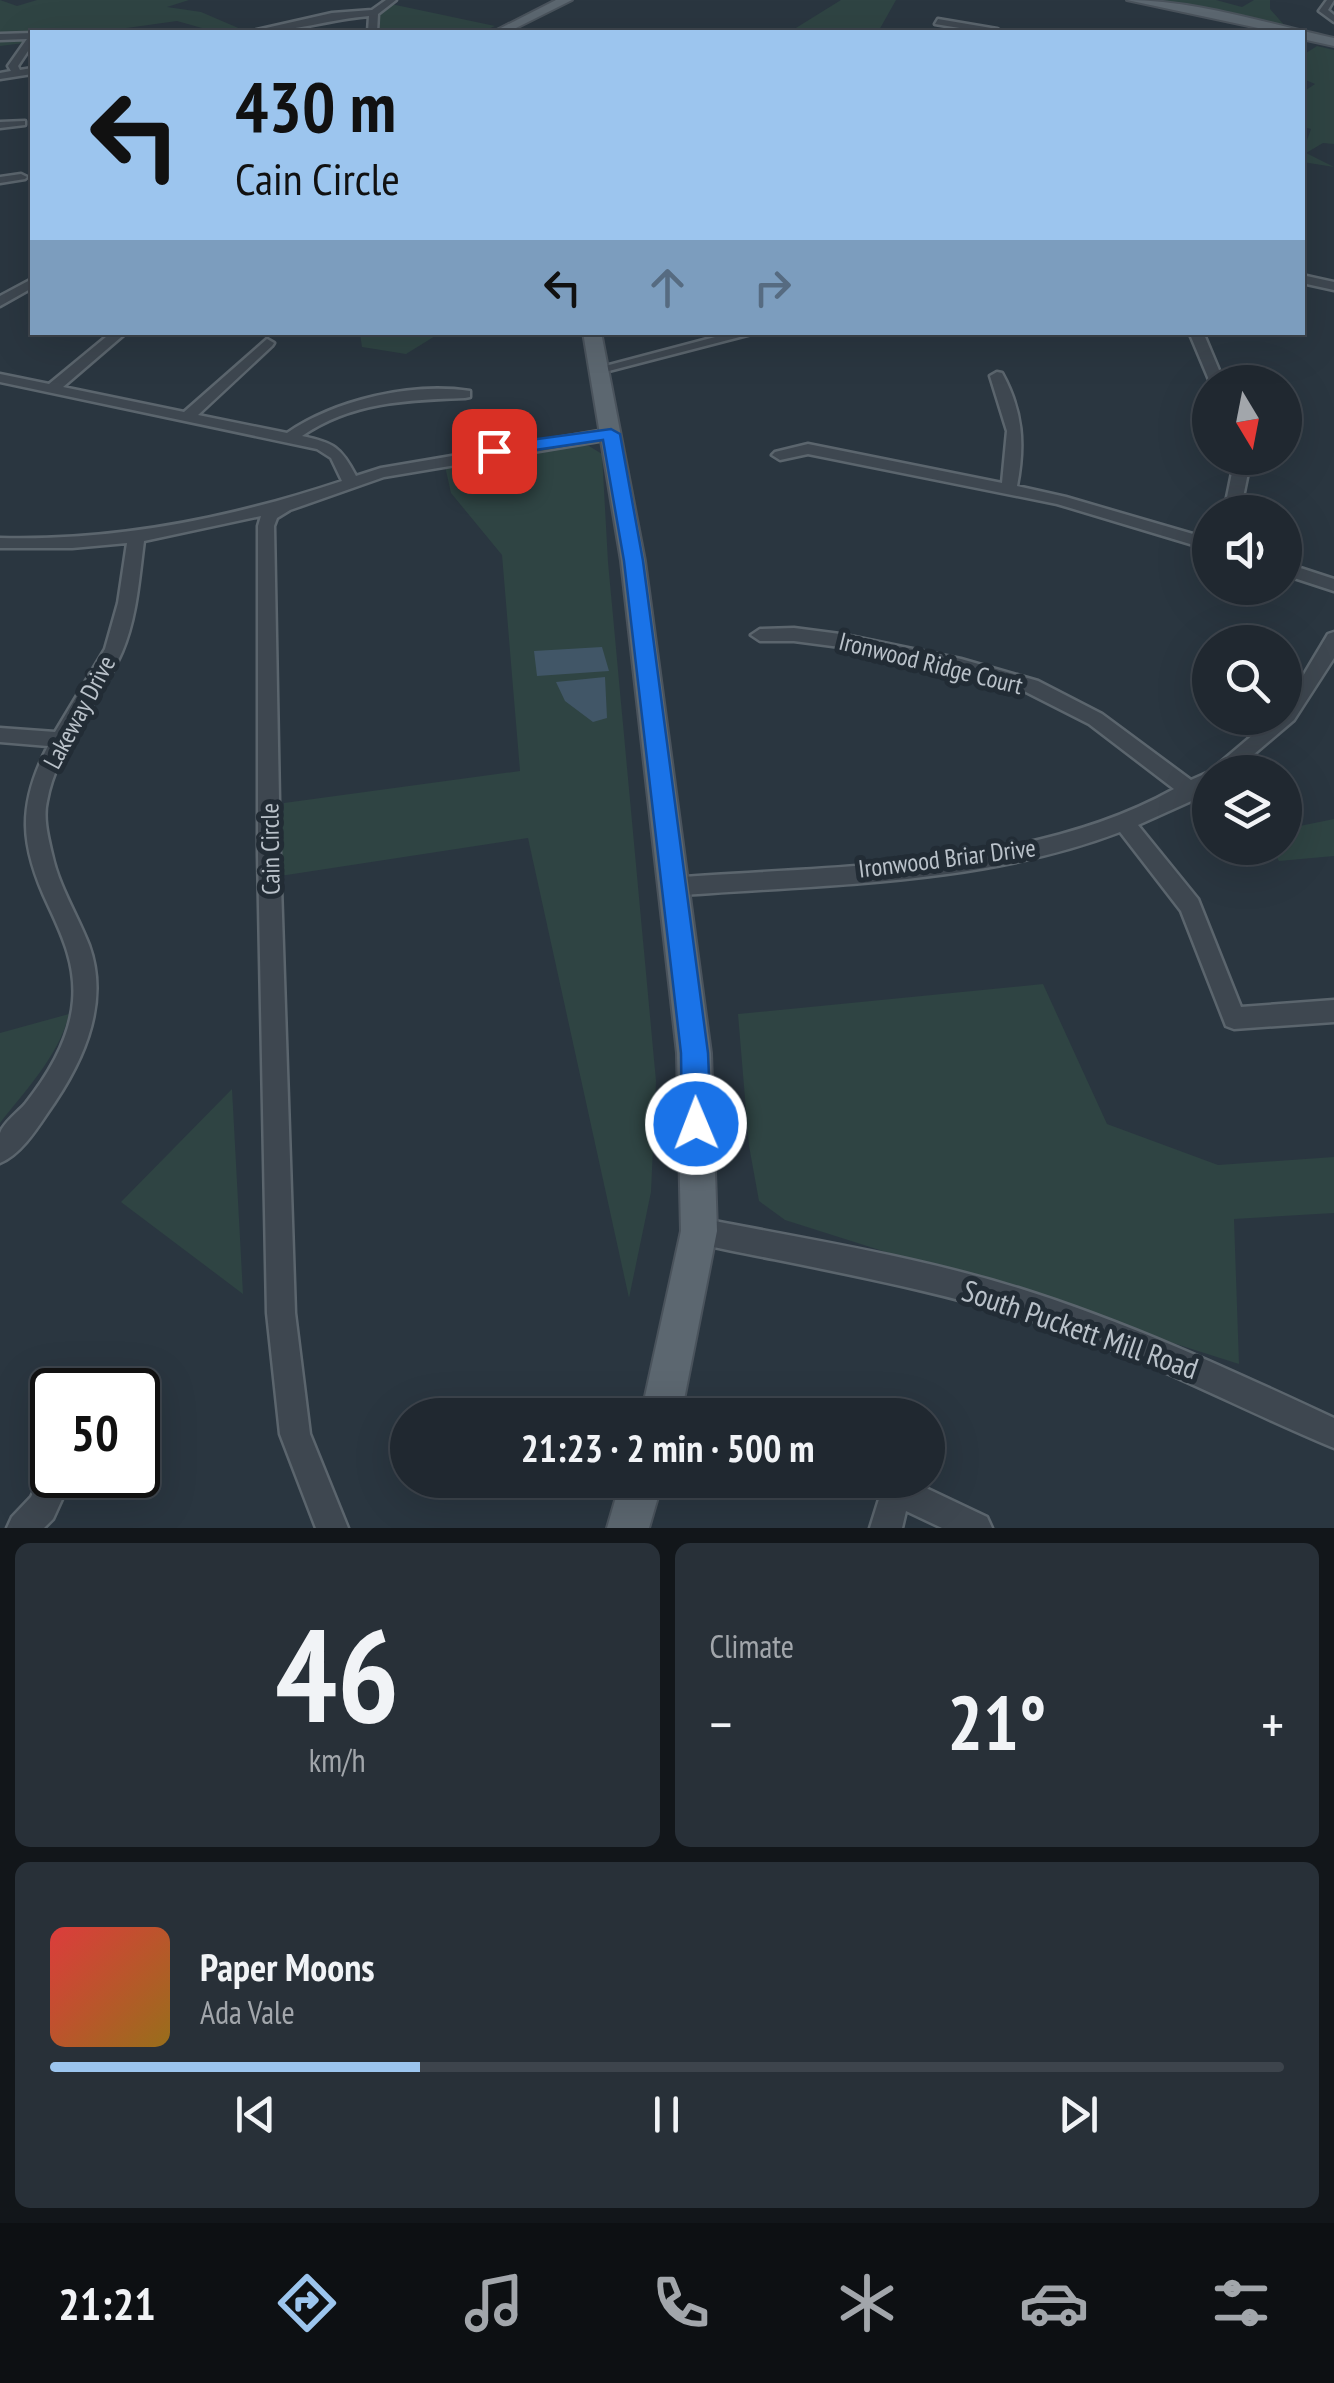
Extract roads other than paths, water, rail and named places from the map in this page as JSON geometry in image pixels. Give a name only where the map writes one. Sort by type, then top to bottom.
[{"type":"main road","points":[[503,30],[566,0]]},
{"type":"main road","points":[[1116,0],[1262,30]]},
{"type":"main road","points":[[1133,0],[1282,30]]},
{"type":"main road","points":[[1305,38],[1334,44]]},
{"type":"main road","points":[[593,335],[633,561],[694,1053],[699,1231],[666,1398]]},
{"type":"main road","points":[[628,1528],[637,1498]]},
{"type":"street","points":[[263,30],[334,16],[374,13],[392,0]]},
{"type":"street","points":[[1330,0],[1323,11],[1334,18]]},
{"type":"street","points":[[373,30],[374,13]]},
{"type":"street","points":[[938,22],[985,30]]},
{"type":"street","points":[[0,38],[30,34]]},
{"type":"street","points":[[18,74],[16,58],[30,39]]},
{"type":"street","points":[[0,76],[30,71]]},
{"type":"street","points":[[0,125],[20,122]]},
{"type":"street","points":[[0,180],[20,178]]},
{"type":"street","points":[[1305,280],[1334,286]]},
{"type":"street","points":[[0,302],[30,284]]},
{"type":"street","points":[[52,389],[117,335]]},
{"type":"street","points":[[601,370],[741,335]]},
{"type":"street","points":[[1197,335],[1210,365]]},
{"type":"street","points":[[188,416],[266,343]]},
{"type":"street","points":[[997,376],[1016,418],[1019,443],[1010,488]]},
{"type":"street","points":[[0,378],[322,445],[337,455],[351,482]]},
{"type":"street","points":[[291,437],[330,411],[402,396],[465,394]]},
{"type":"street","points":[[0,543],[83,544],[136,539],[284,506],[351,482],[440,460],[611,434]]},
{"type":"street","points":[[780,454],[808,449],[1010,488],[1192,540]]},
{"type":"street","name":"Cain Circle","points":[[284,506],[270,515],[266,526],[282,1313],[296,1434],[332,1528]]},
{"type":"street","name":"Lakeway Drive","points":[[0,1151],[58,1074],[80,1029],[86,1003],[88,978],[79,948],[45,876],[35,802],[60,740],[108,663],[119,636],[136,539]]},
{"type":"street","points":[[1302,575],[1334,585]]},
{"type":"street","name":"Ironwood Ridge Court","points":[[760,635],[799,632],[971,668],[1031,686],[1094,718],[1144,751],[1191,792]]},
{"type":"street","points":[[1243,755],[1298,706],[1334,638]]},
{"type":"street","points":[[0,735],[60,740]]},
{"type":"street","name":"Ironwood Briar Drive","points":[[671,887],[960,862],[1024,852],[1124,822],[1191,792]]},
{"type":"street","points":[[1124,822],[1190,906],[1234,1018],[1334,1010]]},
{"type":"street","name":"South Puckett Mill Road","points":[[699,1231],[1018,1302],[1191,1366],[1334,1432]]},
{"type":"street","points":[[886,1528],[896,1490],[976,1528]]},
{"type":"street","points":[[23,1528],[47,1498]]},
{"type":"water","points":[[602,647],[609,671],[537,676],[534,651]]},
{"type":"water","points":[[605,677],[607,718],[593,722],[565,701],[556,682]]}]
